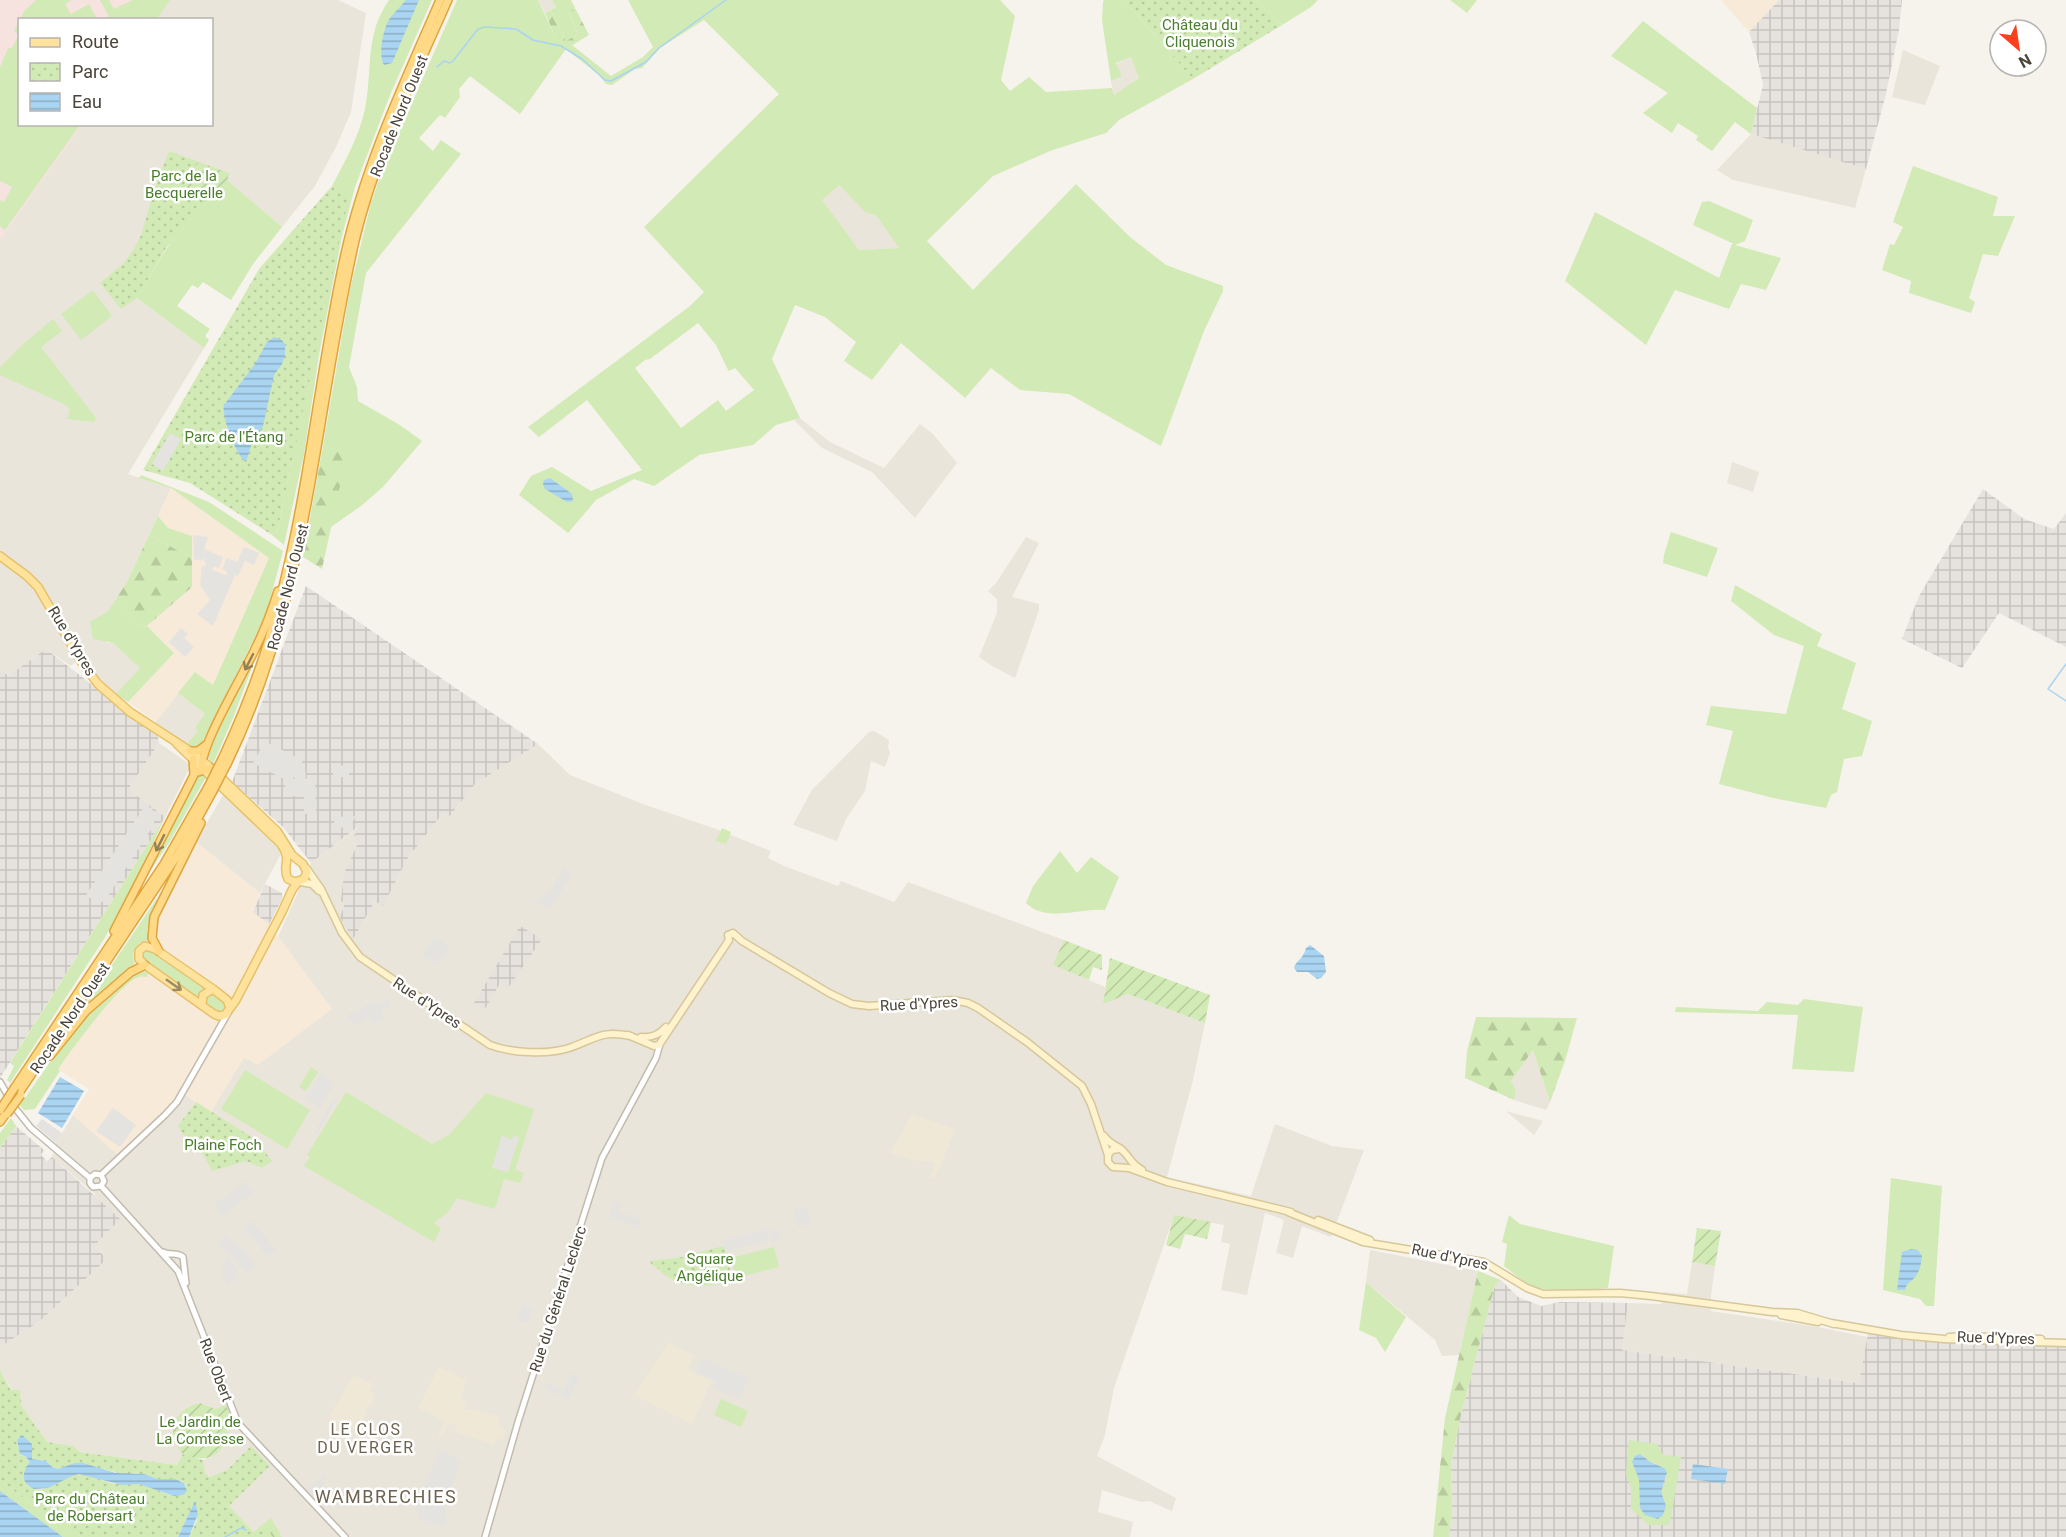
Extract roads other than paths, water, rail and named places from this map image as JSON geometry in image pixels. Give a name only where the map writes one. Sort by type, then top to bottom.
[{"type":"highway","name":"Rocade Nord Ouest","points":[[296,543],[339,283],[355,216],[384,130],[440,0]]},
{"type":"highway","name":"Rocade Nord Ouest","points":[[18,1092],[211,789],[263,677],[282,620],[290,568],[347,278],[361,219],[389,134],[448,0]]},
{"type":"highway","points":[[190,751],[200,750],[210,737],[256,648],[290,568]]},
{"type":"highway","points":[[97,965],[194,775],[205,766],[210,737]]},
{"type":"highway","points":[[194,759],[194,775]]},
{"type":"highway","name":"Rocade Nord Ouest","points":[[0,1123],[4,1113],[160,882],[207,804],[211,789]]},
{"type":"highway","points":[[159,951],[152,938],[153,920],[198,830],[207,804]]},
{"type":"highway","points":[[18,1092],[80,1017],[131,972],[145,966]]},
{"type":"main road","name":"Rue d'Ypres","points":[[0,556],[27,576],[40,590],[82,663],[96,681],[123,707],[190,751],[281,844],[287,854],[286,866]]},
{"type":"main road","name":"Rue d'Ypres","points":[[177,744],[277,831],[292,855],[300,861]]},
{"type":"main road","points":[[229,1011],[230,1003],[213,989],[159,951],[147,946],[141,949],[138,957],[145,966],[214,1014],[221,1016],[229,1011],[286,904],[299,882],[306,877],[306,868],[300,861],[293,861],[286,866],[289,886],[286,904]]},
{"type":"main road","name":"Rue d'Ypres","points":[[306,868],[320,886],[342,933],[360,957],[490,1045],[510,1051],[554,1051],[570,1048],[603,1034],[628,1035],[655,1042],[686,1004],[729,940],[734,942],[737,938],[852,1004],[869,1006],[953,1000],[974,1005],[1019,1036],[1080,1084],[1089,1098],[1108,1155]]},
{"type":"main road","points":[[286,876],[290,881],[299,882]]},
{"type":"main road","name":"Rue d'Ypres","points":[[299,882],[314,886],[326,902]]},
{"type":"main road","points":[[225,998],[234,994],[242,986]]},
{"type":"main road","points":[[202,1005],[203,995],[213,989]]},
{"type":"main road","name":"Rue d'Ypres","points":[[1100,1127],[1108,1141],[1119,1149]]},
{"type":"main road","points":[[1119,1149],[1127,1156],[1126,1163],[1120,1168],[1110,1164],[1108,1155],[1112,1150],[1119,1149]]},
{"type":"main road","name":"Rue d'Ypres","points":[[1127,1156],[1137,1167],[1164,1182]]},
{"type":"main road","name":"Rue d'Ypres","points":[[1120,1168],[1129,1168],[1164,1182],[1288,1212],[1368,1243],[1484,1262],[1527,1288],[1543,1294],[1612,1293],[1797,1313],[1834,1324],[1901,1335],[1968,1341],[2066,1342]]},
{"type":"street","points":[[101,1175],[173,1107],[190,1083],[229,1011]]},
{"type":"street","points":[[214,1014],[219,1022],[218,1030]]},
{"type":"street","name":"Rue du Général Leclerc","points":[[485,1537],[518,1422],[543,1350],[602,1158],[650,1069],[655,1042]]},
{"type":"street","points":[[0,1082],[18,1112],[37,1135],[90,1178],[92,1186],[96,1188],[101,1186],[104,1181],[101,1175]]},
{"type":"street","points":[[90,1178],[95,1174],[101,1175]]},
{"type":"street","name":"Rue Obert","points":[[101,1186],[179,1275],[236,1420],[345,1537]]},
{"type":"street","name":"Rue Obert","points":[[156,1247],[166,1254],[174,1255]]},
{"type":"street","points":[[174,1255],[181,1256],[183,1263],[179,1267],[172,1265],[171,1259],[174,1255]]},
{"type":"street","name":"Rue Obert","points":[[183,1263],[183,1273],[192,1305]]},
{"type":"water","points":[[406,0],[419,0],[392,63],[384,65],[381,48],[385,28],[390,18]]},
{"type":"water","points":[[274,337],[282,340],[285,345],[285,355],[274,375],[263,426],[251,446],[246,462],[230,435],[224,405],[255,364],[267,342]]},
{"type":"water","points":[[550,478],[572,494],[573,501],[567,502],[545,489],[544,480]]},
{"type":"water","points":[[1310,945],[1324,956],[1326,972],[1321,978],[1317,979],[1308,972],[1297,972],[1294,968]]},
{"type":"water","points":[[60,1077],[84,1091],[62,1128],[38,1113]]},
{"type":"water","points":[[1911,1249],[1918,1250],[1922,1256],[1919,1270],[1905,1290],[1897,1290],[1902,1252]]},
{"type":"water","points":[[22,1435],[32,1444],[32,1459],[46,1461],[52,1467],[58,1469],[75,1463],[83,1463],[116,1473],[144,1474],[157,1479],[175,1479],[184,1483],[187,1491],[183,1495],[174,1496],[139,1484],[122,1485],[79,1474],[48,1488],[34,1489],[24,1480],[25,1470],[30,1462],[20,1454],[17,1440]]},
{"type":"water","points":[[1640,1454],[1667,1472],[1661,1492],[1666,1506],[1663,1515],[1658,1519],[1645,1515],[1640,1508],[1639,1479],[1632,1462],[1635,1456]]},
{"type":"water","points":[[1693,1464],[1728,1469],[1725,1484],[1691,1479]]},
{"type":"water","points":[[0,1491],[63,1537],[0,1537]]},
{"type":"water","points":[[195,1501],[198,1514],[189,1537],[178,1537]]},
{"type":"waterway","points":[[437,67],[444,61],[450,63],[453,61],[478,29],[485,27],[516,29],[533,40],[561,46],[582,59],[605,80],[611,81],[646,62],[659,48],[726,0]]},
{"type":"waterway","points":[[2066,664],[2048,689],[2066,701]]},
{"type":"waterway","points":[[225,1537],[241,1528],[246,1530]]},
{"type":"district","name":"LE CLOS DU VERGER","points":[[366,1438]]},
{"type":"district","name":"WAMBRECHIES","points":[[386,1497]]},
{"type":"park label","name":"Château du Cliquenois","points":[[1200,34]]},
{"type":"park label","name":"Parc de la Becquerelle","points":[[184,184]]},
{"type":"park label","name":"Parc de l'Étang","points":[[234,437]]},
{"type":"park label","name":"Plaine Foch","points":[[223,1145]]},
{"type":"park label","name":"Square Angélique","points":[[710,1268]]},
{"type":"park label","name":"Le Jardin de La Comtesse","points":[[200,1430]]},
{"type":"park label","name":"Parc du Château de Robersart","points":[[90,1508]]}]
